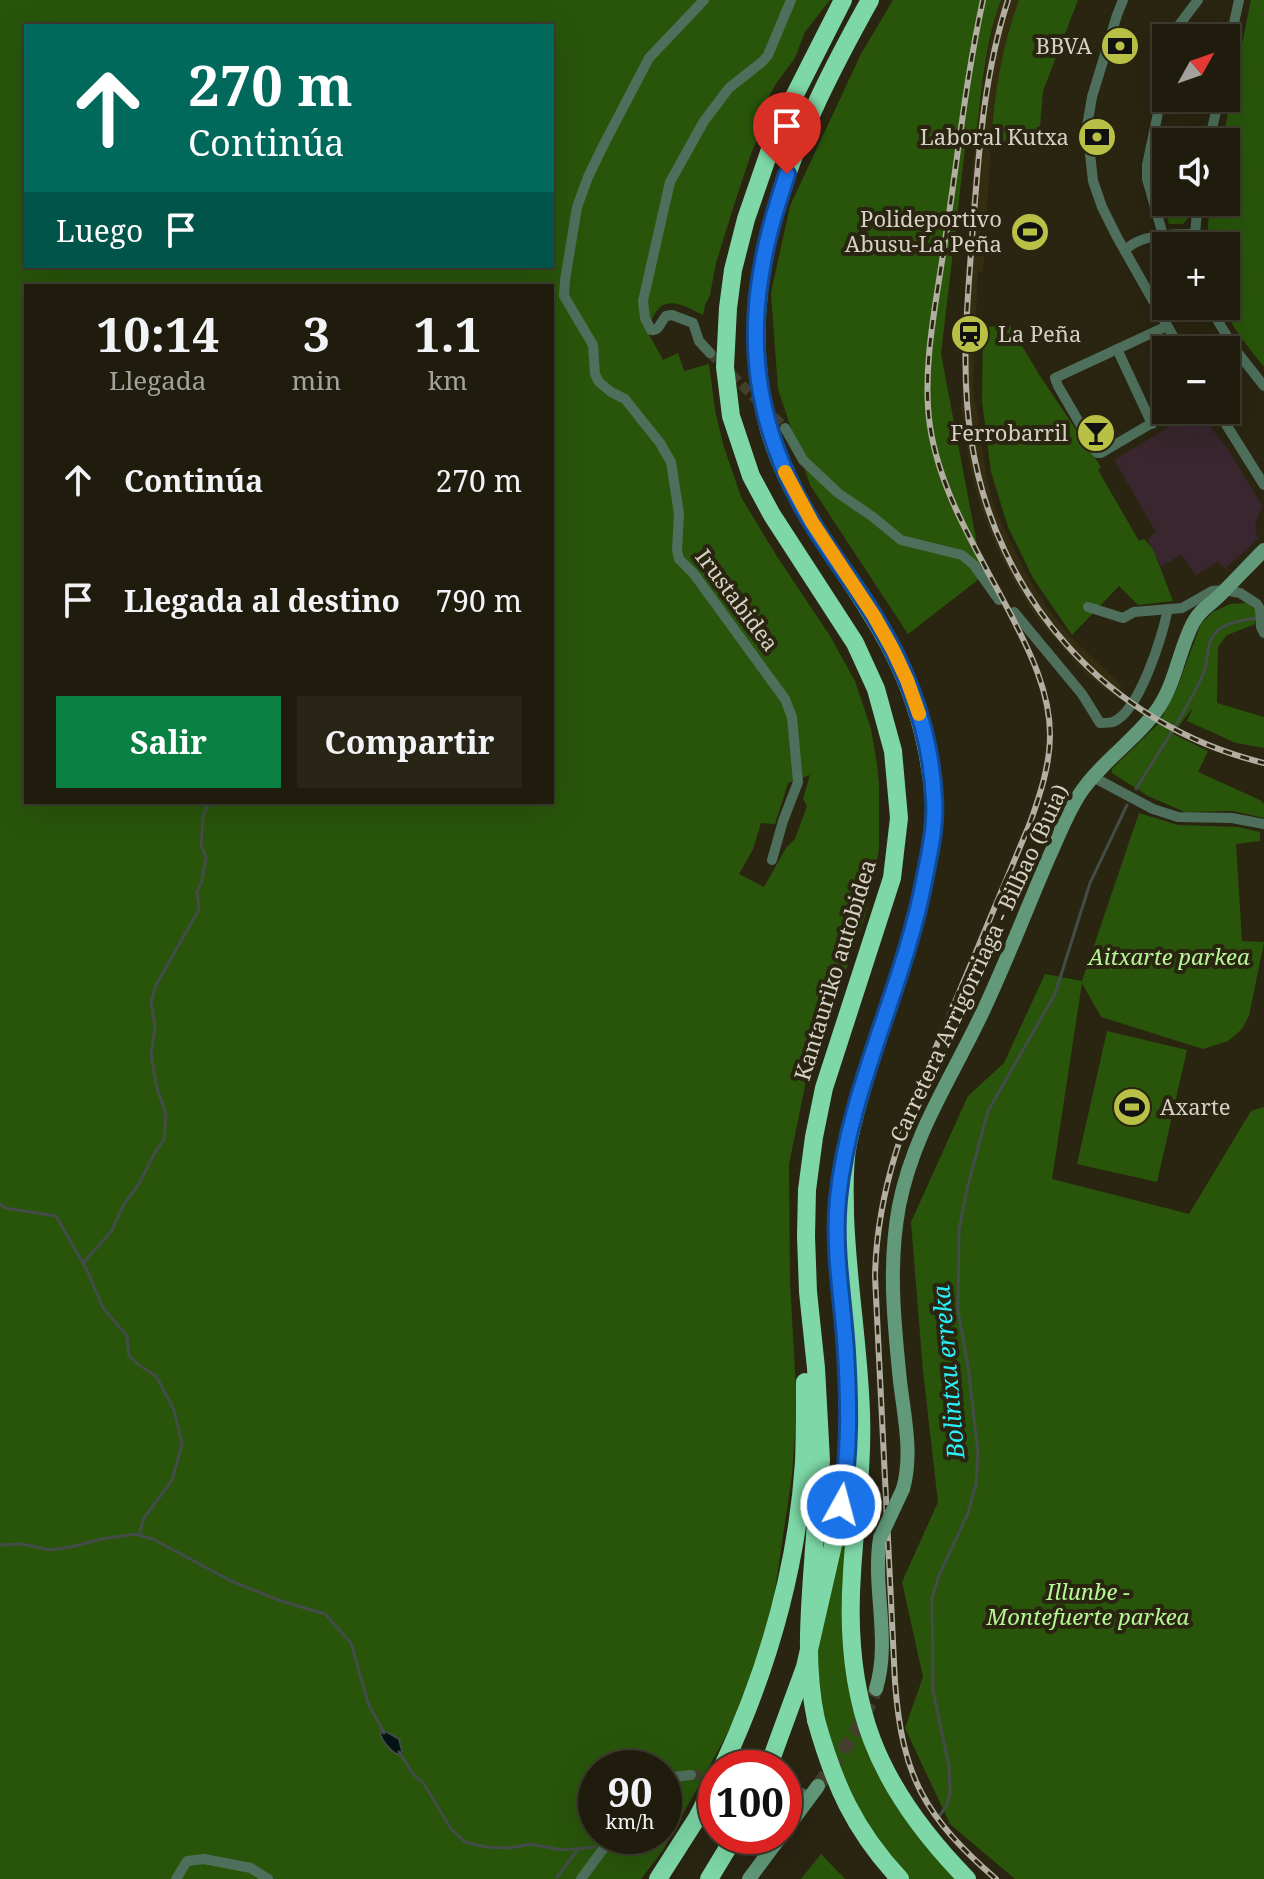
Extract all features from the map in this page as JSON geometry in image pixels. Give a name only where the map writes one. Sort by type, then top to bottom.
[{"type":"highway","points":[[775,1750],[805,1667],[826,1583],[846,1479],[848,1414],[837,1241],[838,1197],[864,1078],[903,968],[920,904],[933,834],[935,801],[925,740],[907,680],[874,616],[812,522],[783,468],[769,431],[755,345],[762,267],[787,174],[817,101],[870,0]]},
{"type":"highway","points":[[854,31],[878,0]]},
{"type":"highway","name":"Kantauriko autobidea","points":[[842,5],[776,132],[746,219],[733,270],[725,367],[731,416],[751,476],[772,515],[855,643],[876,689],[893,751],[899,818],[892,878],[821,1100],[807,1190],[806,1236],[821,1460],[809,1675],[816,1720],[827,1760],[847,1805],[860,1829],[900,1879]]},
{"type":"highway","points":[[845,1159],[846,1244],[861,1415],[852,1570],[851,1655],[867,1729],[894,1787],[917,1823],[967,1879]]},
{"type":"highway","points":[[729,1750],[758,1681],[775,1627],[791,1554],[804,1462],[808,1292]]},
{"type":"highway","points":[[658,1879],[698,1814]]},
{"type":"highway","points":[[709,1879],[724,1854]]},
{"type":"street","name":"Irustabidea","points":[[704,0],[649,58],[588,177],[577,207],[564,296],[593,345],[595,374],[599,382],[625,399],[671,462],[679,514],[679,559],[705,587],[785,699],[792,717],[798,782],[772,860]]},
{"type":"street","points":[[710,353],[699,341],[693,323],[672,315],[666,316],[658,329],[651,330],[645,318],[643,301],[663,207],[670,182],[704,121],[729,88],[768,55],[791,0]]},
{"type":"street","points":[[1123,0],[1092,97],[1087,126],[1093,181],[1102,207],[1173,336]]},
{"type":"street","points":[[1180,24],[1198,0]]},
{"type":"street","points":[[1234,24],[1239,0]]},
{"type":"street","points":[[1158,112],[1147,179],[1162,232]]},
{"type":"street","points":[[1125,251],[1128,246],[1152,238]]},
{"type":"street","points":[[1217,320],[1234,348],[1264,386]]},
{"type":"street","points":[[1117,349],[1152,424],[1097,453],[1055,378],[1117,349],[1167,326]]},
{"type":"street","points":[[1226,424],[1264,485]]},
{"type":"street","points":[[785,428],[803,460],[838,493],[901,540],[962,555],[974,565],[999,600]]},
{"type":"street","name":"Carretera Arrigorriaga - Bilbao (Buia)","points":[[876,1689],[882,1655],[877,1564],[880,1538],[907,1476],[908,1449],[892,1291],[895,1238],[899,1205],[921,1135],[975,1030],[1066,819],[1081,792],[1161,703],[1192,625],[1204,607],[1234,587],[1264,550]]},
{"type":"street","points":[[1088,607],[1123,618],[1134,612],[1182,608],[1212,591],[1234,587],[1260,609],[1264,633]]},
{"type":"street","points":[[1014,612],[1082,694],[1096,719],[1100,723],[1111,723],[1121,716],[1140,692],[1164,629],[1168,609]]},
{"type":"street","points":[[1093,777],[1153,809],[1178,817],[1232,818],[1264,824]]},
{"type":"street","points":[[682,1776],[691,1775]]},
{"type":"street","points":[[802,1789],[814,1792],[802,1808]]},
{"type":"street","points":[[581,1879],[599,1854]]},
{"type":"street","points":[[749,1879],[767,1854]]},
{"type":"street","points":[[176,1879],[187,1861],[204,1859],[251,1868],[268,1879]]},
{"type":"shaded area","points":[[1001,0],[1019,0],[1004,50],[993,110],[983,272],[978,272],[974,402],[987,481],[996,511],[1027,576],[1047,608],[1068,634],[1122,686],[1114,696],[1084,672],[1034,614],[995,543],[980,506],[969,463],[961,403],[965,402],[966,271],[975,141],[987,58]]},
{"type":"shaded area","points":[[1174,424],[1208,424],[1228,449],[1263,507],[1255,527],[1258,539],[1225,569],[1218,561],[1196,576],[1181,555],[1161,567],[1148,539],[1156,532],[1114,460]]},
{"type":"shaded area","points":[[383,1730],[399,1739],[400,1754],[385,1743],[380,1734]]},
{"type":"green space","points":[[0,0],[830,0],[805,32],[795,58],[768,98],[766,121],[752,151],[734,205],[703,315],[682,305],[665,304],[658,309],[646,329],[663,360],[678,353],[684,371],[709,364],[723,444],[741,497],[830,636],[855,681],[871,729],[879,785],[879,849],[865,916],[805,1086],[789,1164],[795,1433],[792,1475],[772,1611],[762,1646],[731,1727],[718,1750],[698,1750],[698,1787],[682,1816],[682,1750],[578,1750],[578,1854],[660,1854],[641,1879],[0,1879]],"holes":[[[810,775],[803,799],[807,806],[795,839],[786,848],[764,887],[739,874],[753,849],[761,823],[775,824],[788,783]]]},
{"type":"green space","points":[[893,0],[1001,0],[987,52],[975,141],[966,140],[941,354],[983,576],[908,634],[810,485],[778,389],[771,293],[790,206],[861,54]]},
{"type":"green space","points":[[1019,0],[1078,0],[1043,91],[1039,139],[991,143],[1000,70]]},
{"type":"green space","points":[[1251,0],[1264,0],[1264,367],[1230,320],[1240,320],[1240,232],[1208,232],[1209,216],[1240,216],[1240,128],[1225,128],[1228,112],[1240,112],[1240,54]]},
{"type":"green space","points":[[1167,216],[1188,216],[1183,224],[1169,224]]},
{"type":"green space","points":[[1009,324],[1101,467],[1098,470],[1139,541],[1144,539],[1153,549],[1173,601],[1138,605],[1119,586],[1072,635],[1033,578],[1008,527],[991,472],[982,401],[983,328]]},
{"type":"green space","points":[[1247,603],[1256,611],[1255,624],[1227,635],[1218,647],[1217,703],[1264,717],[1264,748],[1236,743],[1187,721],[1193,707],[1173,734],[1208,751],[1198,772],[1260,800],[1264,804],[1264,818],[1233,811],[1185,812],[1148,796],[1112,773],[1112,769],[1159,723],[1177,688],[1201,624],[1213,612],[1230,604]]},
{"type":"green space","name":"Illunbe - Montefuerte parkea","points":[[1139,813],[1178,825],[1238,827],[1260,832],[1260,841],[1236,844],[1242,941],[1264,942],[1249,1016],[1242,1029],[1228,1041],[1203,1049],[1101,1017],[1082,983],[1052,1179],[1189,1214],[1251,1111],[1264,1107],[1264,1879],[1015,1879],[950,1824],[905,1728],[923,1677],[902,1582],[938,1502],[911,1222],[968,1096],[1004,1063],[1045,974],[1082,981]]},
{"type":"green space","name":"Axarte","points":[[1107,1031],[1187,1050],[1157,1182],[1077,1164]]},
{"type":"green space","points":[[852,1504],[858,1715],[961,1879],[909,1879],[880,1848],[849,1793],[823,1717],[816,1647]]},
{"type":"green space","points":[[821,1854],[845,1879],[801,1879]]},
{"type":"waterway","points":[[1136,789],[1196,689],[1216,632],[1230,624],[1257,618]]},
{"type":"waterway","points":[[84,1264],[111,1232],[124,1204],[164,1139],[166,1115],[151,1055],[155,1026],[151,1002],[156,985],[199,909],[197,892],[206,857],[201,846],[203,816],[209,804]]},
{"type":"waterway","name":"Bolintxu erreka","points":[[940,1815],[947,1805],[950,1792],[949,1766],[933,1691],[932,1598],[968,1513],[976,1484],[978,1453],[958,1311],[959,1230],[988,1111],[1055,994],[1090,883],[1127,805]]},
{"type":"waterway","points":[[0,1204],[5,1208],[56,1216],[87,1270],[103,1308],[127,1336],[129,1356],[156,1376],[174,1410],[182,1444],[172,1480],[144,1518],[139,1535]]},
{"type":"waterway","points":[[0,1545],[22,1544],[50,1550],[135,1534],[153,1539],[231,1581],[325,1614],[351,1643],[368,1703],[384,1733]]},
{"type":"waterway","points":[[399,1752],[413,1774],[424,1784],[451,1829],[465,1842],[486,1847],[510,1848],[530,1844],[562,1850],[578,1849]]},
{"type":"waterway","points":[[557,1877],[578,1849]]},
{"type":"tunnel","points":[[710,353],[785,428]]},
{"type":"tunnel","points":[[818,1786],[859,1727],[876,1689]]},
{"type":"tunnel","points":[[691,1775],[698,1776]]},
{"type":"railway","points":[[983,0],[967,87],[932,330],[928,379],[930,426],[952,500],[1038,673],[1047,703],[1050,746],[1044,780],[1030,823],[899,1142],[882,1207],[875,1276],[898,1715],[911,1770],[922,1793],[951,1835],[996,1879]]},
{"type":"railway","points":[[1008,0],[993,56],[984,112],[967,305],[965,359],[968,412],[984,496],[1004,550],[1032,600],[1067,646],[1108,685],[1155,718],[1207,745],[1264,763]]},
{"type":"slow traffic","points":[[785,472],[803,508],[893,650],[919,714]]},
{"type":"place","name":"BBVA","points":[[1120,46]]},
{"type":"place","name":"Laboral Kutxa","points":[[1097,137]]},
{"type":"place","name":"Polideportivo Abusu-La Peña","points":[[1030,232]]},
{"type":"place","name":"La Peña","points":[[970,334]]},
{"type":"place","name":"Ferrobarril","points":[[1096,433]]},
{"type":"place","name":"Axarte","points":[[1132,1107]]},
{"type":"route","points":[[787,174],[770,228],[757,302],[755,345],[759,390],[769,431],[803,508],[874,616],[907,680],[925,740],[935,801],[933,834],[920,904],[903,968],[864,1078],[838,1197],[837,1241],[848,1414],[846,1479],[841,1505]]},
{"type":"park label","name":"Aitxarte parkea","points":[[1169,957]]}]
